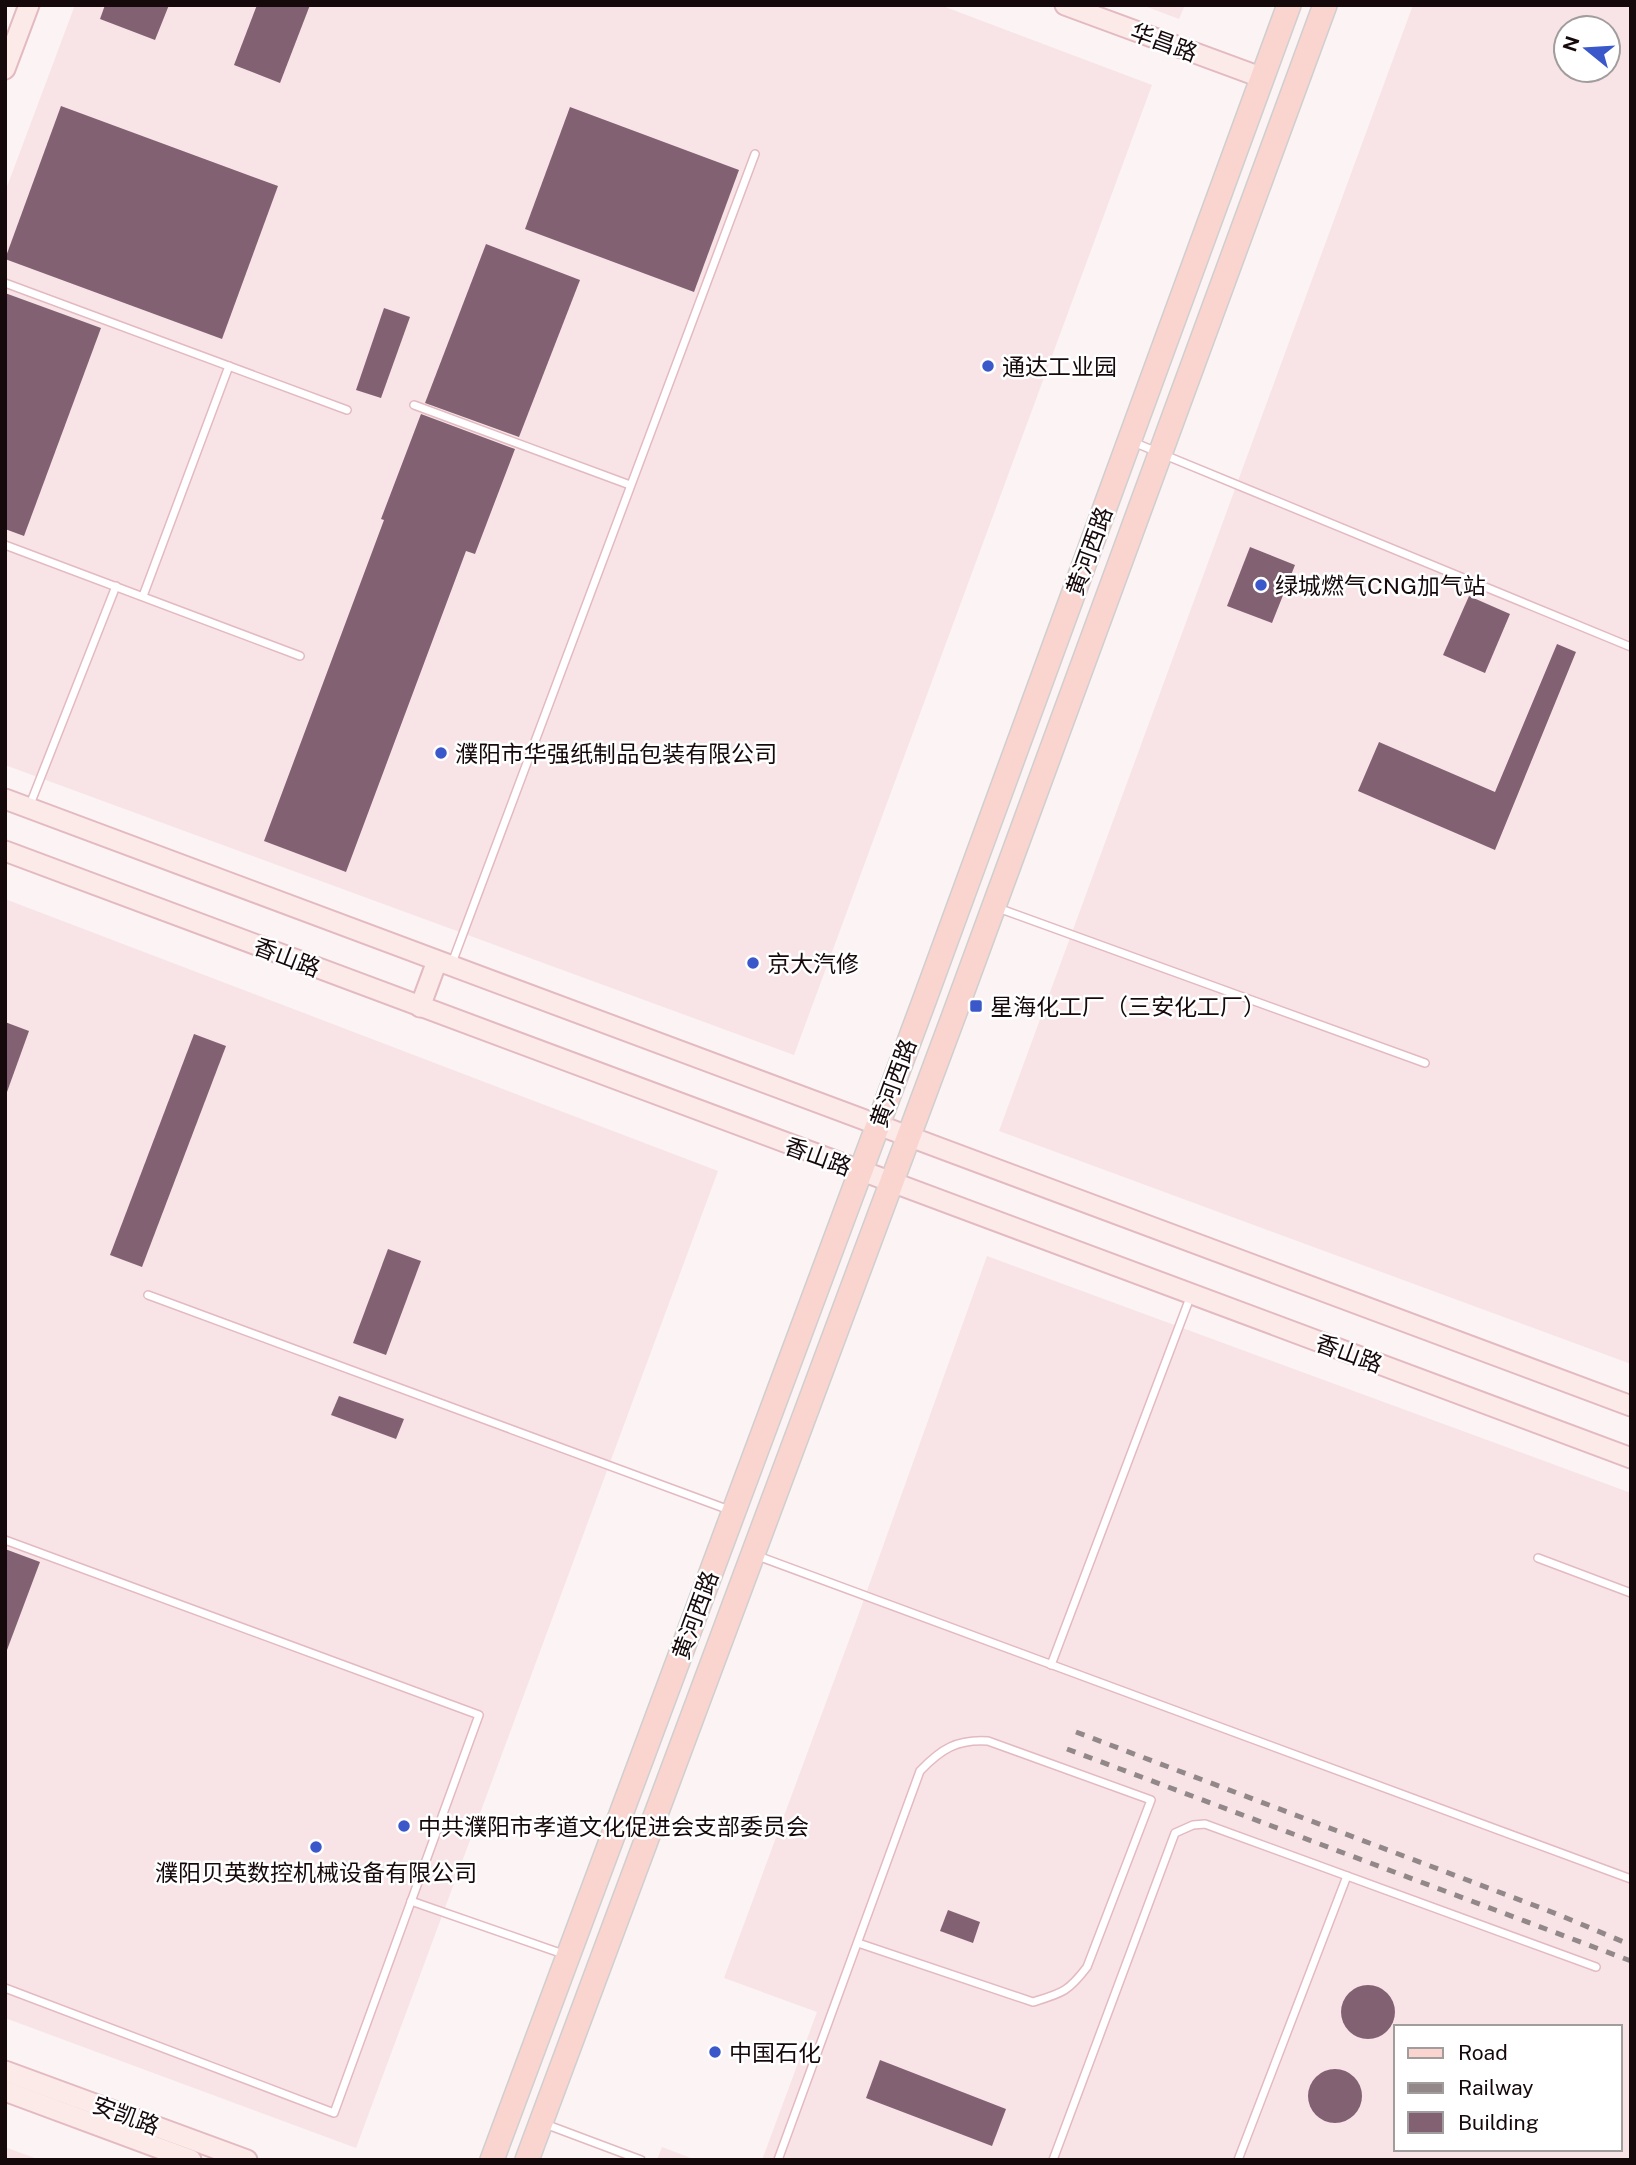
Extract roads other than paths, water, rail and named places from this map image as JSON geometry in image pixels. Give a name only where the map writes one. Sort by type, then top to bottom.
[{"type":"main road","name":"黄河西路","points":[[492,2160],[860,1172],[1289,5]]},
{"type":"main road","name":"黄河西路","points":[[527,2160],[994,906],[1325,5]]},
{"type":"street","points":[[5,69],[29,5]]},
{"type":"street","name":"华昌路","points":[[1065,5],[1263,78]]},
{"type":"street","points":[[5,799],[1631,1406]]},
{"type":"street","name":"香山路","points":[[5,851],[1631,1458]]},
{"type":"street","points":[[420,1007],[444,964]]},
{"type":"street","name":"安凯路","points":[[5,2071],[247,2160]]},
{"type":"street","name":"安凯路","points":[[5,2091],[191,2160]]},
{"type":"lane","points":[[444,964],[631,485],[755,153]]},
{"type":"lane","points":[[5,283],[347,410]]},
{"type":"lane","points":[[143,596],[229,366]]},
{"type":"lane","points":[[414,405],[631,485]]},
{"type":"lane","points":[[1129,440],[1631,647]]},
{"type":"lane","points":[[5,545],[300,656]]},
{"type":"lane","points":[[29,808],[116,586]]},
{"type":"lane","points":[[994,906],[1425,1063]]},
{"type":"lane","points":[[1051,1665],[1191,1294]]},
{"type":"lane","points":[[148,1295],[733,1512]]},
{"type":"lane","points":[[5,1540],[479,1715],[334,2113],[5,1988]]},
{"type":"lane","points":[[753,1554],[1631,1879]]},
{"type":"lane","points":[[1538,1558],[1631,1593]]},
{"type":"lane","points":[[778,2160],[920,1771],[934,1757],[947,1748],[969,1740],[988,1741],[1151,1800],[1087,1967],[1072,1986],[1055,1995],[1033,2002],[858,1942]]},
{"type":"lane","points":[[1053,2160],[1175,1833],[1194,1825],[1205,1824],[1596,1967]]},
{"type":"lane","points":[[1238,2160],[1347,1876]]},
{"type":"lane","points":[[411,1901],[568,1956]]},
{"type":"lane","points":[[541,2123],[641,2160]]},
{"type":"railway","points":[[1076,1732],[1557,1914],[1631,1945]]},
{"type":"railway","points":[[1067,1749],[1631,1961]]},
{"type":"place","name":"通达工业园","points":[[988,366]]},
{"type":"place","name":"绿城燃气CNG加气站","points":[[1261,585]]},
{"type":"place","name":"濮阳市华强纸制品包装有限公司","points":[[441,753]]},
{"type":"place","name":"京大汽修","points":[[753,963]]},
{"type":"place","name":"星海化工厂（三安化工厂）","points":[[976,1006]]},
{"type":"place","name":"中共濮阳市孝道文化促进会支部委员会","points":[[404,1826]]},
{"type":"place","name":"濮阳贝英数控机械设备有限公司","points":[[316,1847]]},
{"type":"place","name":"中国石化","points":[[715,2052]]}]
